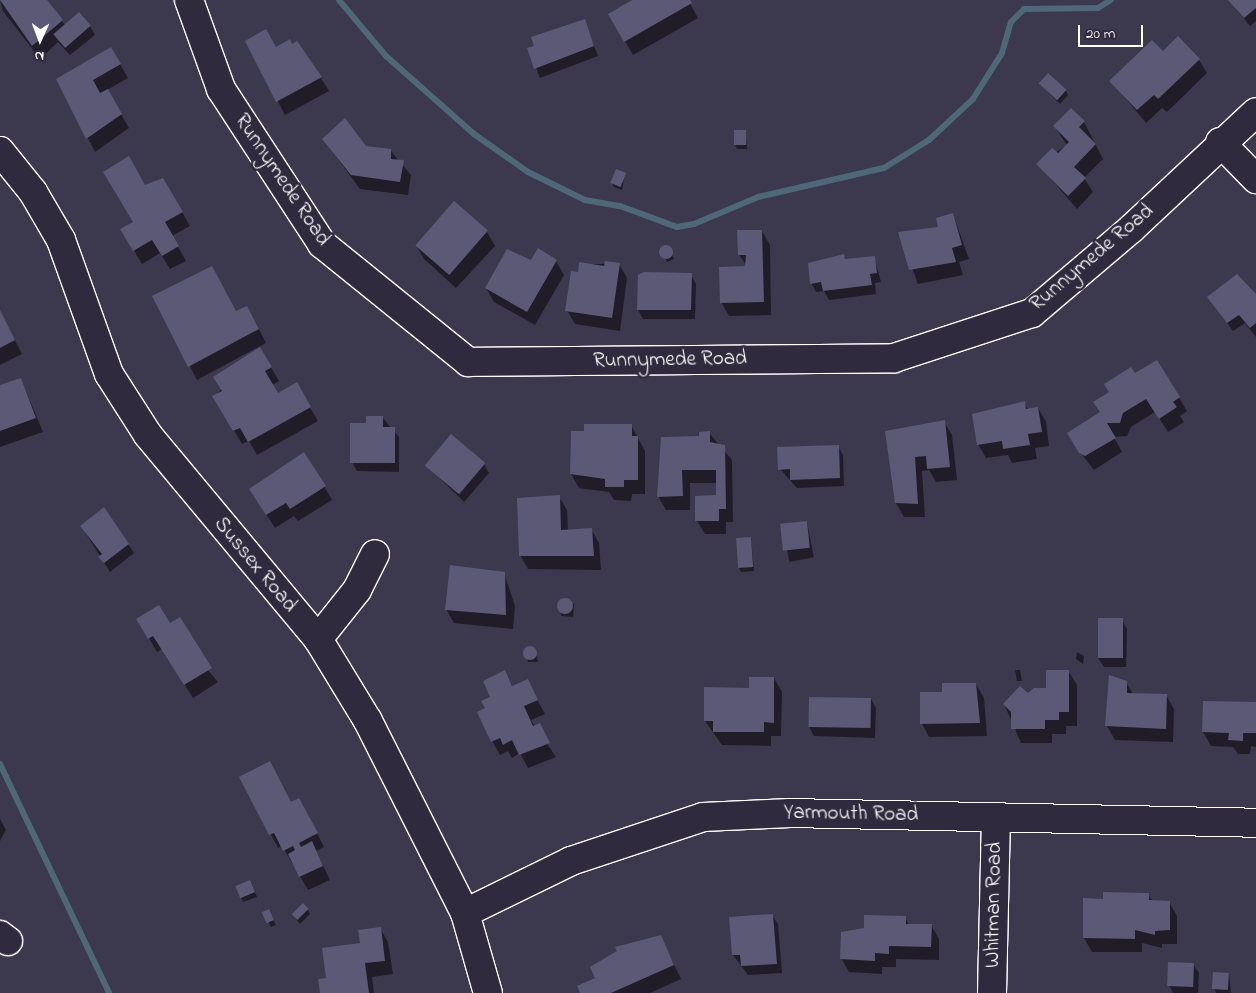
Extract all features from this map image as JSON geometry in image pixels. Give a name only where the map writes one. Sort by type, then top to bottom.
[{"type":"street","name":"Runnymede Road","points":[[189,0],[221,89],[322,244],[468,362],[894,358],[1032,313],[1131,229],[1220,142],[1256,112]]},
{"type":"street","points":[[1220,142],[1256,178]]},
{"type":"street","name":"Sussex Road","points":[[0,151],[33,192],[61,240],[109,374],[148,435],[318,639],[399,776],[464,913],[488,993]]},
{"type":"street","points":[[318,639],[357,590],[375,554]]},
{"type":"street","name":"Yarmouth Road","points":[[464,913],[571,861],[703,817],[790,813],[1256,823]]},
{"type":"street","name":"Whitman Road","points":[[992,993],[996,818]]},
{"type":"building","points":[[0,0],[47,0],[63,20],[32,46]]},
{"type":"building","points":[[632,0],[690,0],[692,3],[624,42],[608,14]]},
{"type":"building","points":[[1228,0],[1256,0],[1256,8],[1244,18]]},
{"type":"building","points":[[79,12],[91,26],[65,48],[53,34]]},
{"type":"building","points":[[585,19],[594,46],[534,69],[527,48],[534,46],[531,37]]},
{"type":"building","points":[[266,29],[276,47],[290,39],[292,44],[297,41],[322,77],[276,102],[245,41]]},
{"type":"building","points":[[1178,36],[1200,59],[1158,99],[1154,95],[1137,110],[1109,81],[1152,40],[1163,51]]},
{"type":"building","points":[[111,47],[121,64],[93,80],[100,93],[108,89],[122,114],[86,139],[56,79]]},
{"type":"building","points":[[1048,73],[1067,90],[1057,100],[1039,83]]},
{"type":"building","points":[[1071,108],[1085,121],[1079,127],[1096,144],[1074,167],[1086,178],[1068,196],[1036,164],[1052,148],[1058,153],[1069,142],[1053,126]]},
{"type":"building","points":[[345,118],[366,146],[391,149],[391,159],[404,160],[400,182],[351,175],[322,139]]},
{"type":"building","points":[[734,130],[746,130],[746,145],[734,145]]},
{"type":"building","points":[[129,156],[145,185],[163,178],[183,212],[165,222],[179,246],[162,256],[152,240],[133,251],[120,229],[133,222],[103,172]]},
{"type":"building","points":[[616,169],[626,173],[621,187],[610,183]]},
{"type":"building","points":[[454,201],[488,231],[449,275],[415,246]]},
{"type":"building","points":[[953,213],[962,245],[952,248],[956,262],[909,270],[898,232],[938,227],[936,218]]},
{"type":"building","points":[[737,230],[762,230],[764,302],[720,303],[719,267],[745,266],[746,255],[738,255]]},
{"type":"building","points":[[666,245],[671,247],[673,252],[671,257],[666,259],[661,257],[659,252],[661,247]]},
{"type":"building","points":[[538,248],[557,260],[527,312],[485,288],[507,249],[531,260]]},
{"type":"building","points":[[844,254],[845,259],[875,256],[877,273],[870,274],[872,285],[823,291],[821,282],[810,284],[808,263]]},
{"type":"building","points":[[605,261],[620,263],[612,318],[565,311],[571,271],[578,272],[579,262],[604,266]]},
{"type":"building","points":[[212,266],[236,311],[247,306],[259,329],[188,367],[152,296]]},
{"type":"building","points":[[644,272],[692,273],[691,310],[637,310],[638,275]]},
{"type":"building","points":[[1237,274],[1256,294],[1256,323],[1250,328],[1239,315],[1227,323],[1207,297]]},
{"type":"building","points":[[0,310],[15,340],[0,348]]},
{"type":"building","points":[[260,347],[272,367],[265,371],[278,393],[297,382],[311,407],[248,442],[240,428],[233,431],[212,396],[222,391],[213,377]]},
{"type":"building","points":[[1157,360],[1180,397],[1173,402],[1177,407],[1159,419],[1146,399],[1123,413],[1120,423],[1107,423],[1116,438],[1085,456],[1079,453],[1067,433],[1100,412],[1093,402],[1109,392],[1104,384],[1131,367],[1135,373]]},
{"type":"building","points":[[21,378],[36,418],[0,431],[0,385]]},
{"type":"building","points":[[1025,401],[1026,409],[1038,407],[1042,432],[1028,434],[1030,445],[1003,449],[1002,441],[977,445],[972,414]]},
{"type":"building","points":[[366,416],[383,416],[383,427],[395,427],[395,463],[350,463],[350,423],[366,423]]},
{"type":"building","points":[[945,420],[950,467],[927,469],[926,456],[915,457],[918,504],[895,503],[885,431]]},
{"type":"building","points":[[584,424],[632,424],[632,436],[638,436],[638,480],[624,480],[624,487],[605,487],[605,479],[570,474],[571,431],[584,431]]},
{"type":"building","points":[[710,431],[710,442],[725,445],[726,509],[719,509],[719,521],[695,521],[695,496],[716,495],[716,470],[682,470],[683,496],[657,497],[661,437],[699,436],[699,432]]},
{"type":"building","points":[[451,434],[485,463],[459,494],[425,465]]},
{"type":"building","points":[[839,445],[840,478],[790,480],[790,469],[778,470],[777,447]]},
{"type":"building","points":[[304,452],[326,486],[290,509],[286,503],[266,515],[249,489]]},
{"type":"building","points":[[560,495],[561,530],[592,528],[594,556],[519,556],[517,498]]},
{"type":"building","points":[[104,507],[129,544],[104,563],[98,557],[102,554],[80,526]]},
{"type":"building","points":[[807,521],[810,548],[783,551],[780,524]]},
{"type":"building","points":[[751,537],[753,567],[738,568],[736,538]]},
{"type":"building","points":[[450,565],[505,572],[506,615],[445,610]]},
{"type":"building","points":[[562,598],[568,598],[573,603],[571,612],[562,614],[557,609],[557,603]]},
{"type":"building","points":[[159,605],[170,623],[180,617],[212,668],[184,685],[153,636],[148,639],[136,619]]},
{"type":"building","points":[[1098,618],[1123,618],[1123,658],[1098,658]]},
{"type":"building","points":[[527,646],[533,646],[537,653],[533,660],[527,660],[523,656],[523,650]]},
{"type":"building","points":[[505,670],[512,686],[528,679],[538,700],[524,706],[533,726],[540,723],[550,743],[519,755],[512,740],[503,745],[500,738],[491,742],[477,712],[485,708],[481,701],[490,697],[483,681]]},
{"type":"building","points":[[1046,670],[1069,670],[1069,712],[1059,712],[1059,720],[1045,720],[1045,729],[1011,729],[1011,712],[1003,704],[1020,686],[1028,693],[1034,688],[1046,688]]},
{"type":"building","points":[[1109,675],[1127,681],[1127,693],[1167,694],[1166,729],[1105,726]]},
{"type":"building","points":[[749,677],[774,677],[774,723],[764,722],[764,732],[713,732],[713,721],[704,721],[704,687],[749,688]]},
{"type":"building","points":[[942,683],[976,683],[980,723],[920,724],[920,692],[942,692]]},
{"type":"building","points":[[809,697],[871,698],[870,728],[808,727]]},
{"type":"building","points":[[1203,701],[1256,702],[1256,733],[1243,733],[1243,741],[1228,740],[1229,733],[1202,732]]},
{"type":"building","points":[[270,761],[291,802],[299,798],[318,833],[299,843],[301,847],[312,841],[323,866],[299,877],[288,854],[295,850],[293,846],[283,851],[274,833],[269,835],[239,777]]},
{"type":"building","points":[[250,880],[255,892],[240,898],[235,886]]},
{"type":"building","points":[[1103,892],[1149,893],[1149,900],[1170,901],[1170,930],[1155,931],[1155,935],[1135,930],[1135,939],[1083,938],[1083,898],[1103,899]]},
{"type":"building","points":[[303,903],[309,909],[297,920],[292,914]]},
{"type":"building","points":[[269,909],[274,920],[267,923],[262,912]]},
{"type":"building","points":[[773,914],[777,964],[741,966],[740,955],[732,955],[729,917]]},
{"type":"building","points":[[864,915],[906,916],[906,924],[932,924],[931,947],[889,946],[889,954],[875,953],[875,961],[840,959],[841,932],[864,928]]},
{"type":"building","points":[[381,927],[385,961],[365,963],[369,993],[320,993],[318,979],[326,978],[322,948],[360,943],[358,930]]},
{"type":"building","points":[[661,935],[674,965],[611,993],[580,993],[577,986],[595,978],[590,967],[617,951],[615,947]]},
{"type":"building","points":[[1168,962],[1194,963],[1193,987],[1167,986]]},
{"type":"building","points":[[1213,972],[1229,973],[1228,990],[1212,989]]},
{"type":"waterway","points":[[339,0],[386,56],[474,134],[528,172],[585,200],[620,206],[677,227],[694,224],[758,197],[884,168],[929,140],[973,99],[1002,53],[1011,22],[1024,9],[1098,8],[1111,0]]},
{"type":"waterway","points":[[0,764],[109,993]]}]
